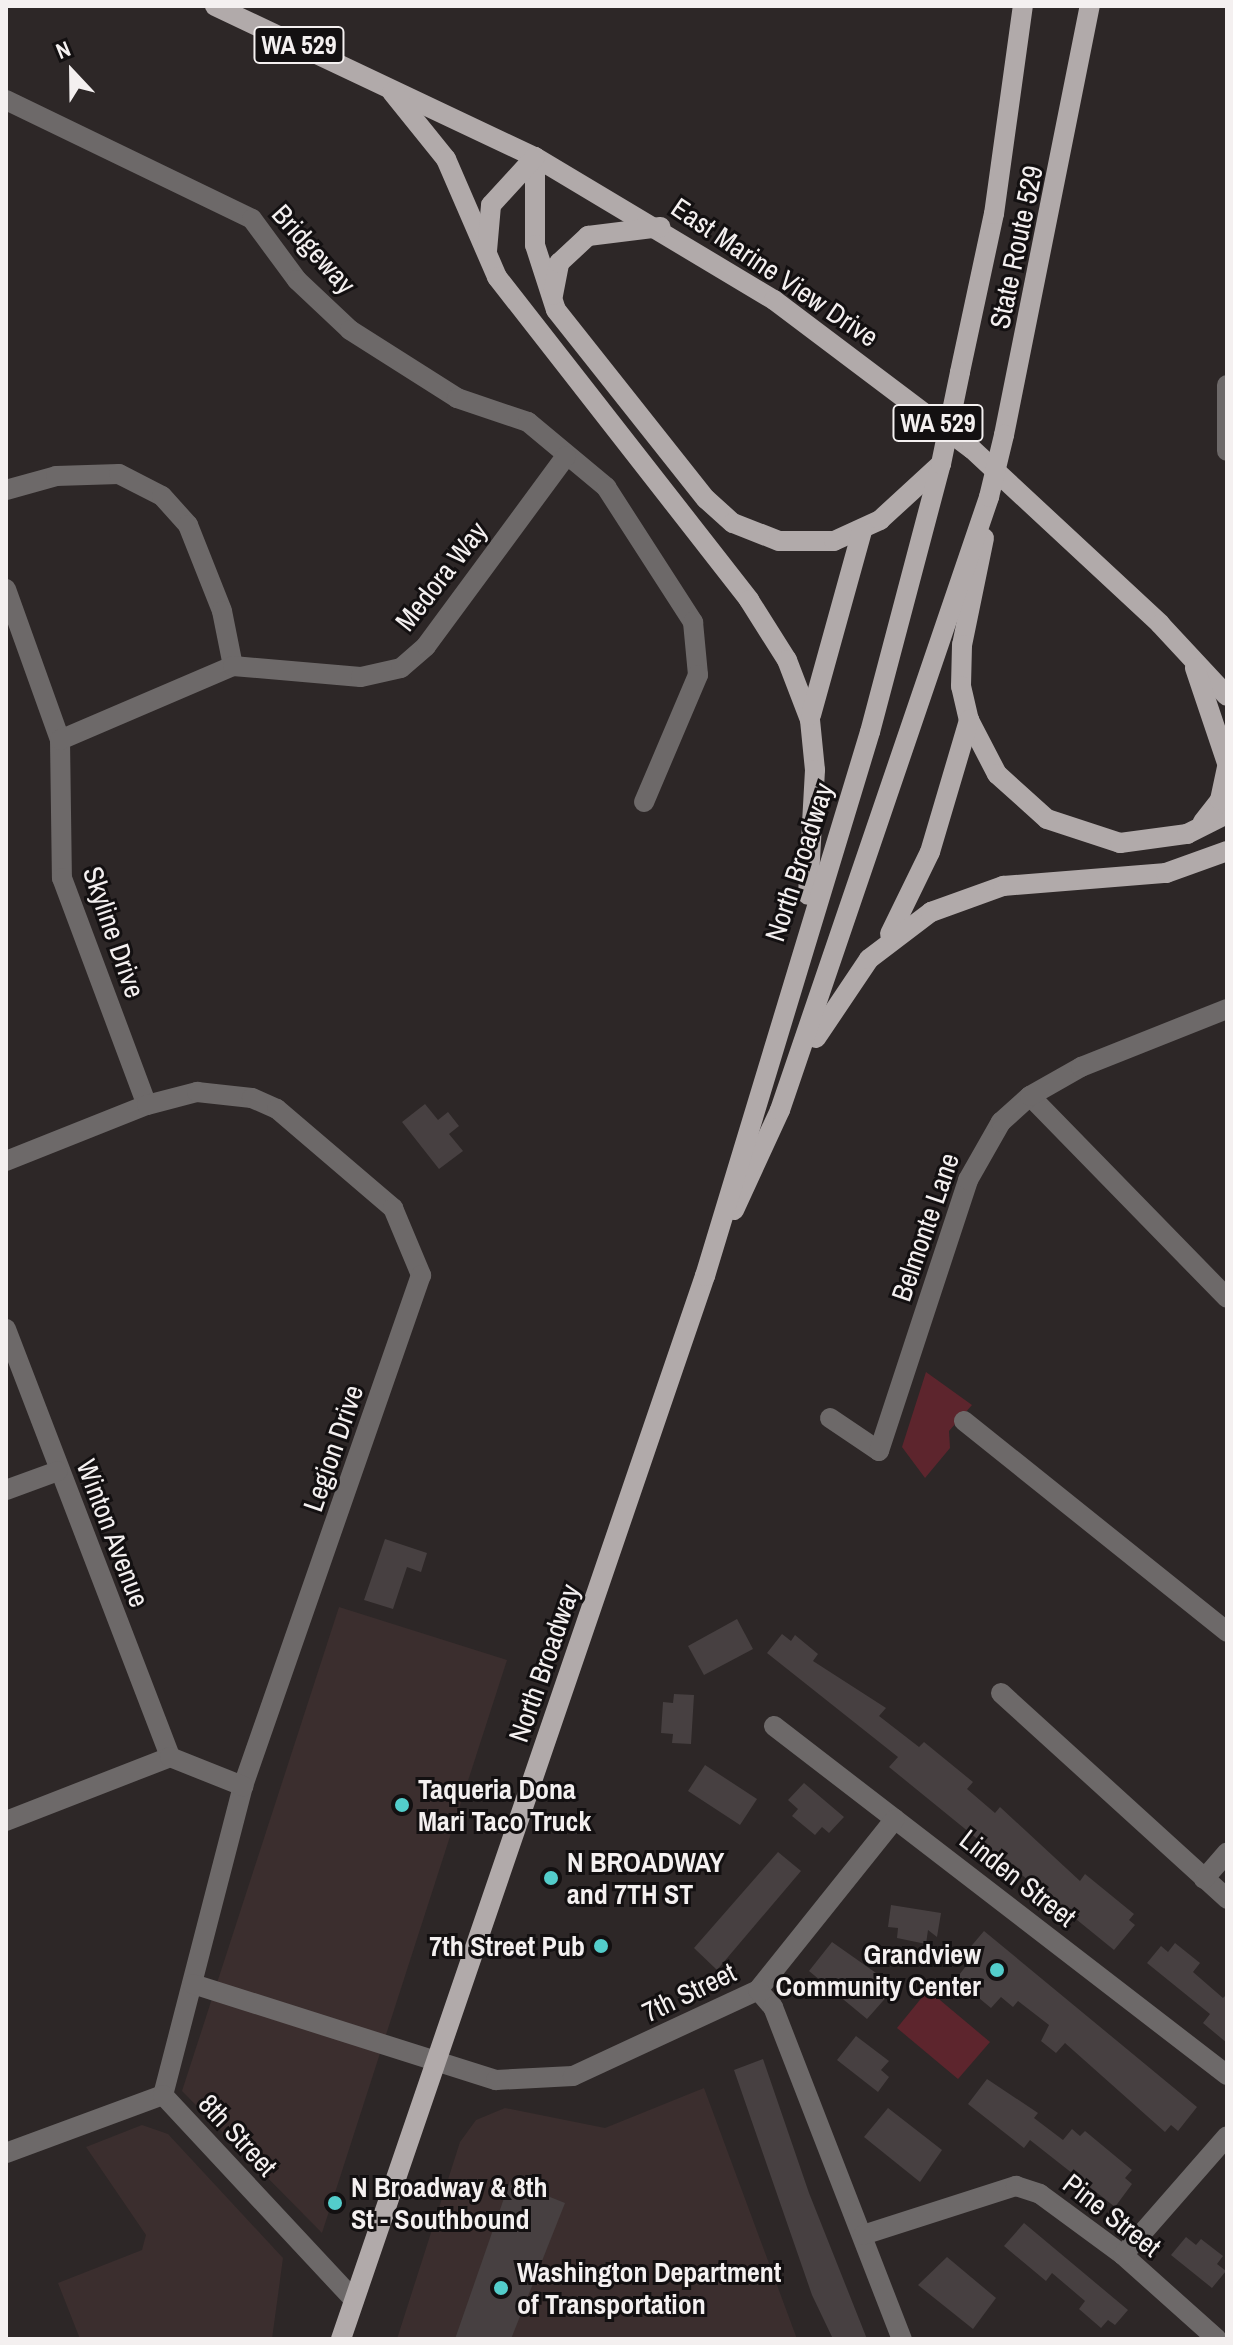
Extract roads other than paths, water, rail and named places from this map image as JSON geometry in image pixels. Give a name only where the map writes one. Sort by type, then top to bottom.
[{"type":"main road","name":"East Marine View Drive","points":[[215,6],[384,83],[535,157],[660,227],[832,341],[972,449],[1188,653],[1227,696]]},
{"type":"main road","name":"State Route 529","points":[[941,464],[994,214],[1023,6]]},
{"type":"main road","name":"State Route 529","points":[[989,497],[1075,97],[1090,6]]},
{"type":"main road","points":[[384,83],[446,159],[497,277],[764,621],[795,676],[810,720]]},
{"type":"main road","points":[[497,277],[485,241],[487,217],[535,157]]},
{"type":"main road","name":"WA 529","points":[[535,157],[535,245],[556,310],[706,499],[733,523],[796,544],[862,531],[941,464]]},
{"type":"main road","points":[[556,310],[554,274],[574,244],[603,231],[660,227]]},
{"type":"main road","name":"North Broadway","points":[[341,2339],[705,1276],[803,938],[870,732],[941,464]]},
{"type":"main road","name":"WA 529","points":[[989,497],[962,645],[969,720],[997,774],[1047,819],[1120,843],[1187,834],[1220,800],[1227,766],[1188,653]]},
{"type":"main road","name":"North Broadway","points":[[705,1276],[780,1110],[989,497]]},
{"type":"main road","points":[[803,938],[814,831],[810,720],[820,667],[862,531]]},
{"type":"main road","points":[[780,1110],[832,1007],[884,944],[930,852],[969,720]]},
{"type":"main road","points":[[1187,834],[1227,814]]},
{"type":"main road","points":[[884,944],[931,912],[979,893],[1166,873],[1227,851]]},
{"type":"street","name":"Bridgeway","points":[[6,100],[252,219],[297,280],[350,330],[457,398],[528,422],[606,487],[693,622],[698,675],[644,802]]},
{"type":"street","points":[[1227,385],[1227,451]]},
{"type":"street","name":"Medora Way","points":[[60,740],[233,666],[361,677],[401,668],[426,646],[566,456]]},
{"type":"street","points":[[6,490],[56,476],[119,474],[162,496],[188,525],[222,611],[233,666]]},
{"type":"street","name":"Skyline Drive","points":[[6,589],[60,740],[62,878],[147,1105]]},
{"type":"street","name":"Belmonte Lane","points":[[830,1418],[879,1451],[968,1180],[1001,1122],[1030,1096],[1081,1067],[1201,1015],[1227,1009]]},
{"type":"street","name":"Legion Drive","points":[[6,1161],[147,1105],[225,1092],[277,1109],[393,1208],[421,1275],[243,1786],[163,2095]]},
{"type":"street","points":[[1030,1096],[1227,1298]]},
{"type":"street","name":"Winton Avenue","points":[[6,1329],[170,1757]]},
{"type":"street","points":[[964,1421],[1227,1632]]},
{"type":"street","points":[[6,1490],[58,1471]]},
{"type":"street","points":[[1001,1693],[1227,1899]]},
{"type":"street","name":"Linden Street","points":[[774,1726],[1227,2075]]},
{"type":"street","points":[[6,1821],[170,1757],[243,1786]]},
{"type":"street","name":"7th Street","points":[[437,2059],[496,2080],[573,2076],[758,1990],[895,1819]]},
{"type":"street","points":[[1204,1879],[1227,1853]]},
{"type":"street","points":[[193,1984],[437,2059]]},
{"type":"street","points":[[758,1990],[773,2007],[902,2339]]},
{"type":"street","name":"8th Street","points":[[6,2153],[163,2095],[354,2300]]},
{"type":"street","points":[[1123,2255],[1227,2136]]},
{"type":"street","name":"Pine Street","points":[[863,2235],[1016,2186],[1040,2194],[1123,2255],[1217,2339]]},
{"type":"place","name":"Taqueria Dona Mari Taco Truck","points":[[402,1805]]},
{"type":"place","name":"N BROADWAY and 7TH ST","points":[[551,1878]]},
{"type":"place","name":"7th Street Pub","points":[[601,1946]]},
{"type":"place","name":"Grandview Community Center","points":[[997,1970]]},
{"type":"place","name":"N Broadway & 8th St - Southbound","points":[[335,2203]]},
{"type":"place","name":"Washington Department of Transportation","points":[[501,2288]]}]
